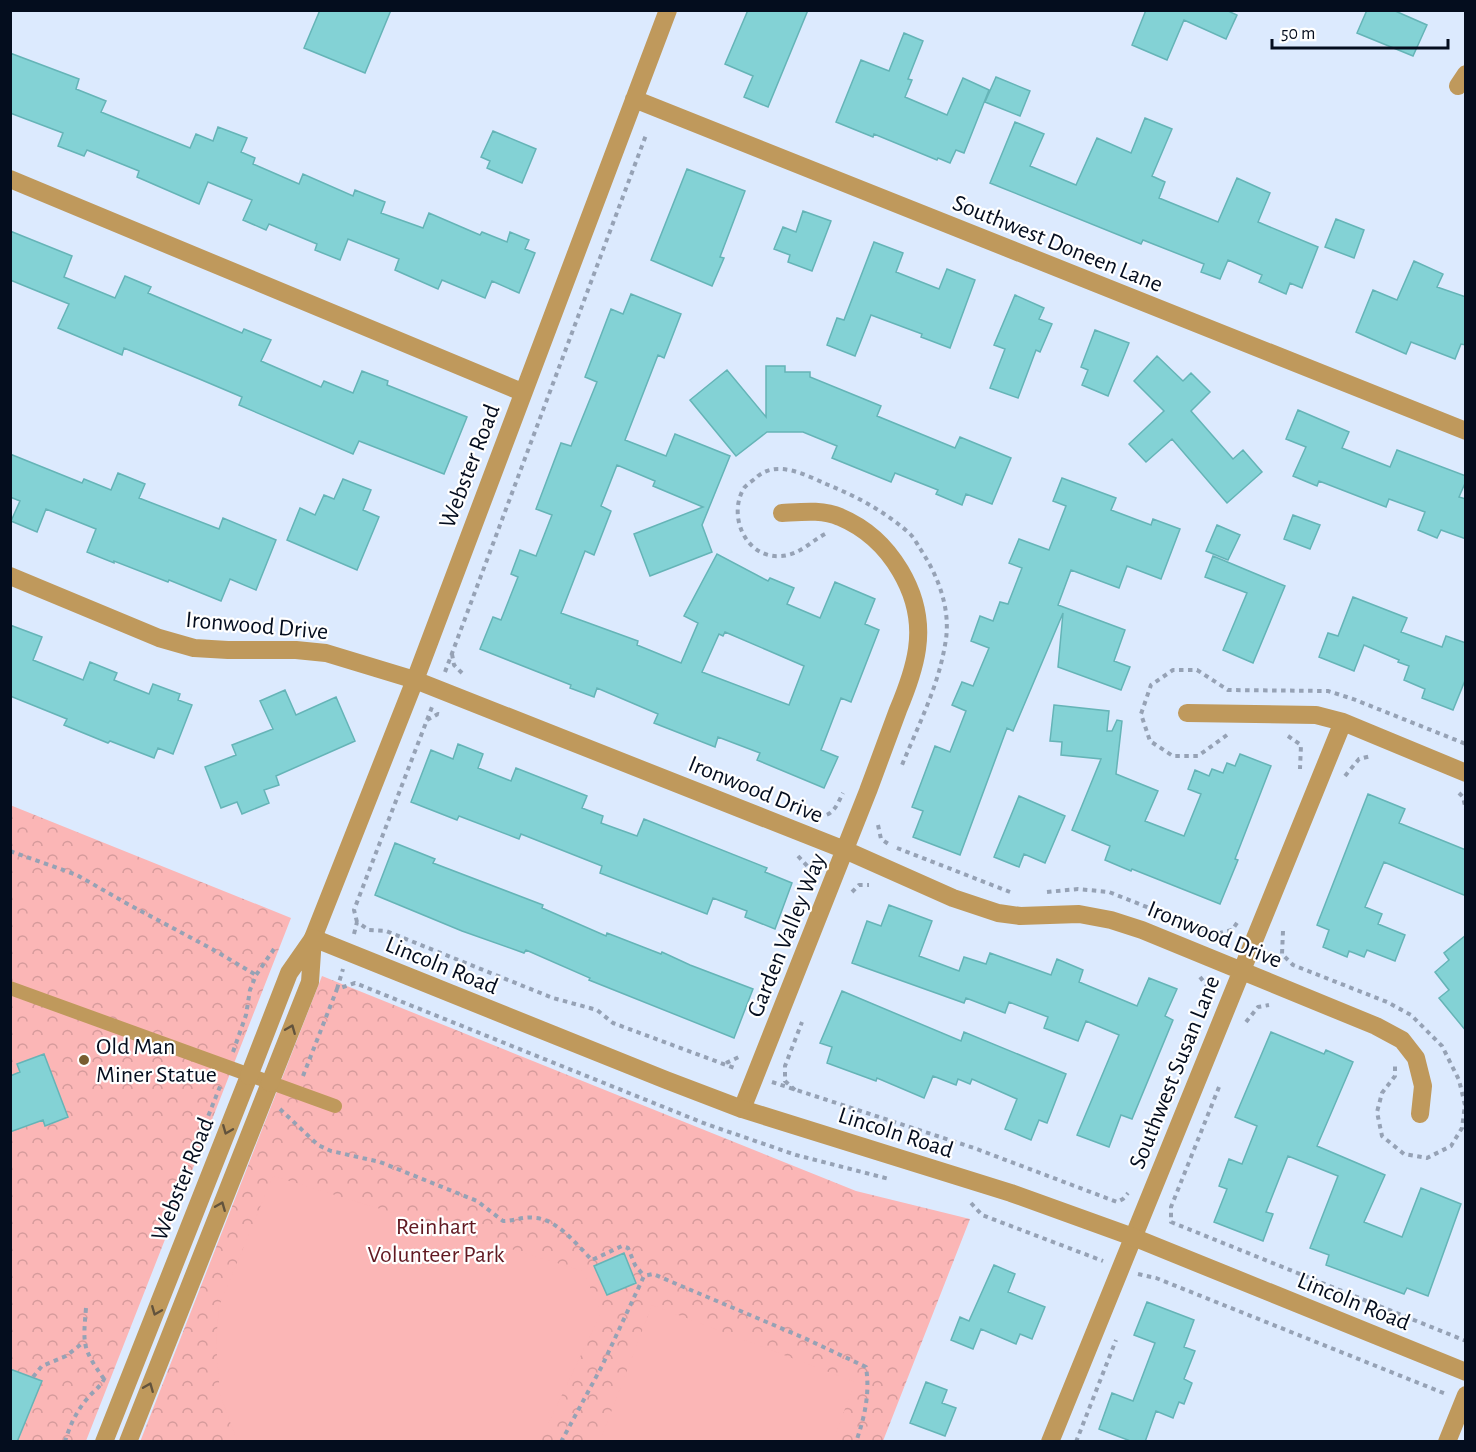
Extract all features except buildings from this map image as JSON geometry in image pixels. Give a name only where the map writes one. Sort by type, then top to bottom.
[{"type":"street","name":"Webster Road","points":[[104,1442],[289,973],[313,938],[415,680],[668,10]]},
{"type":"street","name":"Southwest Doneen Lane","points":[[633,99],[1466,431]]},
{"type":"street","points":[[10,179],[522,392]]},
{"type":"street","name":"Garden Valley Way","points":[[742,1109],[845,850],[906,689],[918,648],[916,613],[905,577],[888,552],[867,532],[839,516],[812,512],[782,513]]},
{"type":"street","name":"Ironwood Drive","points":[[10,576],[159,638],[194,648],[326,652],[415,680],[845,850],[953,898],[998,913],[1020,916],[1079,914],[1111,920],[1142,930],[1376,1026],[1402,1040],[1416,1058],[1423,1086],[1420,1114]]},
{"type":"street","points":[[1186,713],[1316,715],[1343,722],[1466,773]]},
{"type":"street","name":"Southwest Susan Lane","points":[[1050,1442],[1343,722]]},
{"type":"street","name":"Webster Road","points":[[128,1442],[310,982],[313,938]]},
{"type":"street","name":"Lincoln Road","points":[[313,938],[742,1109],[1011,1193],[1133,1237],[1466,1372]]},
{"type":"street","points":[[1447,1442],[1464,1398]]},
{"type":"lane","points":[[10,988],[335,1106]]},
{"type":"path","points":[[274,1119],[279,1108],[304,1074],[348,953],[357,922],[354,910],[646,135]]},
{"type":"path","points":[[832,535],[825,534],[800,551],[780,556],[757,551],[741,534],[737,507],[745,487],[763,472],[785,468],[832,486],[862,499],[910,533],[933,567],[945,605],[946,642],[938,678],[898,775]]},
{"type":"path","points":[[452,654],[454,665],[460,673],[471,678]]},
{"type":"path","points":[[1228,735],[1198,756],[1173,756],[1150,741],[1141,714],[1151,685],[1173,670],[1197,670],[1228,690],[1328,691],[1466,744]]},
{"type":"path","points":[[427,720],[438,714],[450,716]]},
{"type":"path","points":[[1284,734],[1301,745],[1300,775]]},
{"type":"path","points":[[1344,777],[1359,759],[1378,755]]},
{"type":"path","points":[[813,816],[824,816],[835,810],[847,782]]},
{"type":"path","points":[[1456,790],[1463,796],[1466,810]]},
{"type":"path","points":[[882,815],[878,826],[879,832],[881,839],[889,845],[1012,894]]},
{"type":"path","points":[[10,851],[77,875],[256,975]]},
{"type":"path","points":[[790,852],[801,857],[810,869],[804,894]]},
{"type":"path","points":[[850,894],[859,885],[871,884]]},
{"type":"path","points":[[1039,893],[1078,889],[1109,892],[1215,934],[1232,930],[1243,914]]},
{"type":"path","points":[[357,922],[369,930],[386,930],[553,998],[597,1010],[613,1023],[724,1064],[795,1090],[974,1148],[1117,1202],[1131,1190]]},
{"type":"path","points":[[1285,924],[1281,934],[1282,954],[1293,965],[1387,1002],[1412,1015],[1442,1046],[1459,1080],[1465,1105],[1462,1128],[1451,1146],[1427,1158],[1404,1154],[1382,1136],[1377,1112],[1382,1093],[1395,1076],[1395,1059]]},
{"type":"path","points":[[202,1133],[240,1034],[250,990],[256,975],[274,949]]},
{"type":"path","points":[[1198,975],[1207,986],[1205,1006]]},
{"type":"path","points":[[336,989],[355,983],[706,1124],[796,1155],[900,1182]]},
{"type":"path","points":[[1243,1029],[1247,1018],[1258,1006],[1272,1005]]},
{"type":"path","points":[[795,1090],[785,1081],[785,1066],[806,1012]]},
{"type":"path","points":[[724,1064],[742,1056]]},
{"type":"path","points":[[1220,1085],[1171,1207],[1171,1222],[1466,1341]]},
{"type":"path","points":[[279,1108],[318,1145],[331,1151],[380,1162],[477,1202],[503,1221],[538,1218],[573,1240],[592,1260],[622,1246],[628,1248],[635,1264],[644,1276]]},
{"type":"path","points":[[963,1201],[974,1204],[982,1215],[1120,1268],[1156,1278],[1464,1398]]},
{"type":"path","points":[[644,1276],[653,1274],[802,1336],[866,1367],[869,1389],[856,1442]]},
{"type":"path","points":[[561,1442],[602,1366],[644,1276]]},
{"type":"path","points":[[86,1308],[84,1342],[88,1356],[104,1380]]},
{"type":"path","points":[[33,1377],[42,1366],[66,1356],[84,1342]]},
{"type":"path","points":[[65,1442],[80,1408],[104,1380],[108,1369]]},
{"type":"green space","points":[[10,805],[291,918],[86,1441],[11,1441]]},
{"type":"green space","name":"Reinhart Volunteer Park","points":[[322,976],[856,1191],[970,1219],[883,1441],[140,1442]]},
{"type":"green space","points":[[273,1176],[583,1271],[601,1313],[540,1441],[237,1441],[220,1394],[216,1343],[219,1306]]},
{"type":"green space","points":[[652,1305],[855,1382],[833,1441],[600,1441]]},
{"type":"place","name":"Old Man Miner Statue","points":[[84,1060]]}]
